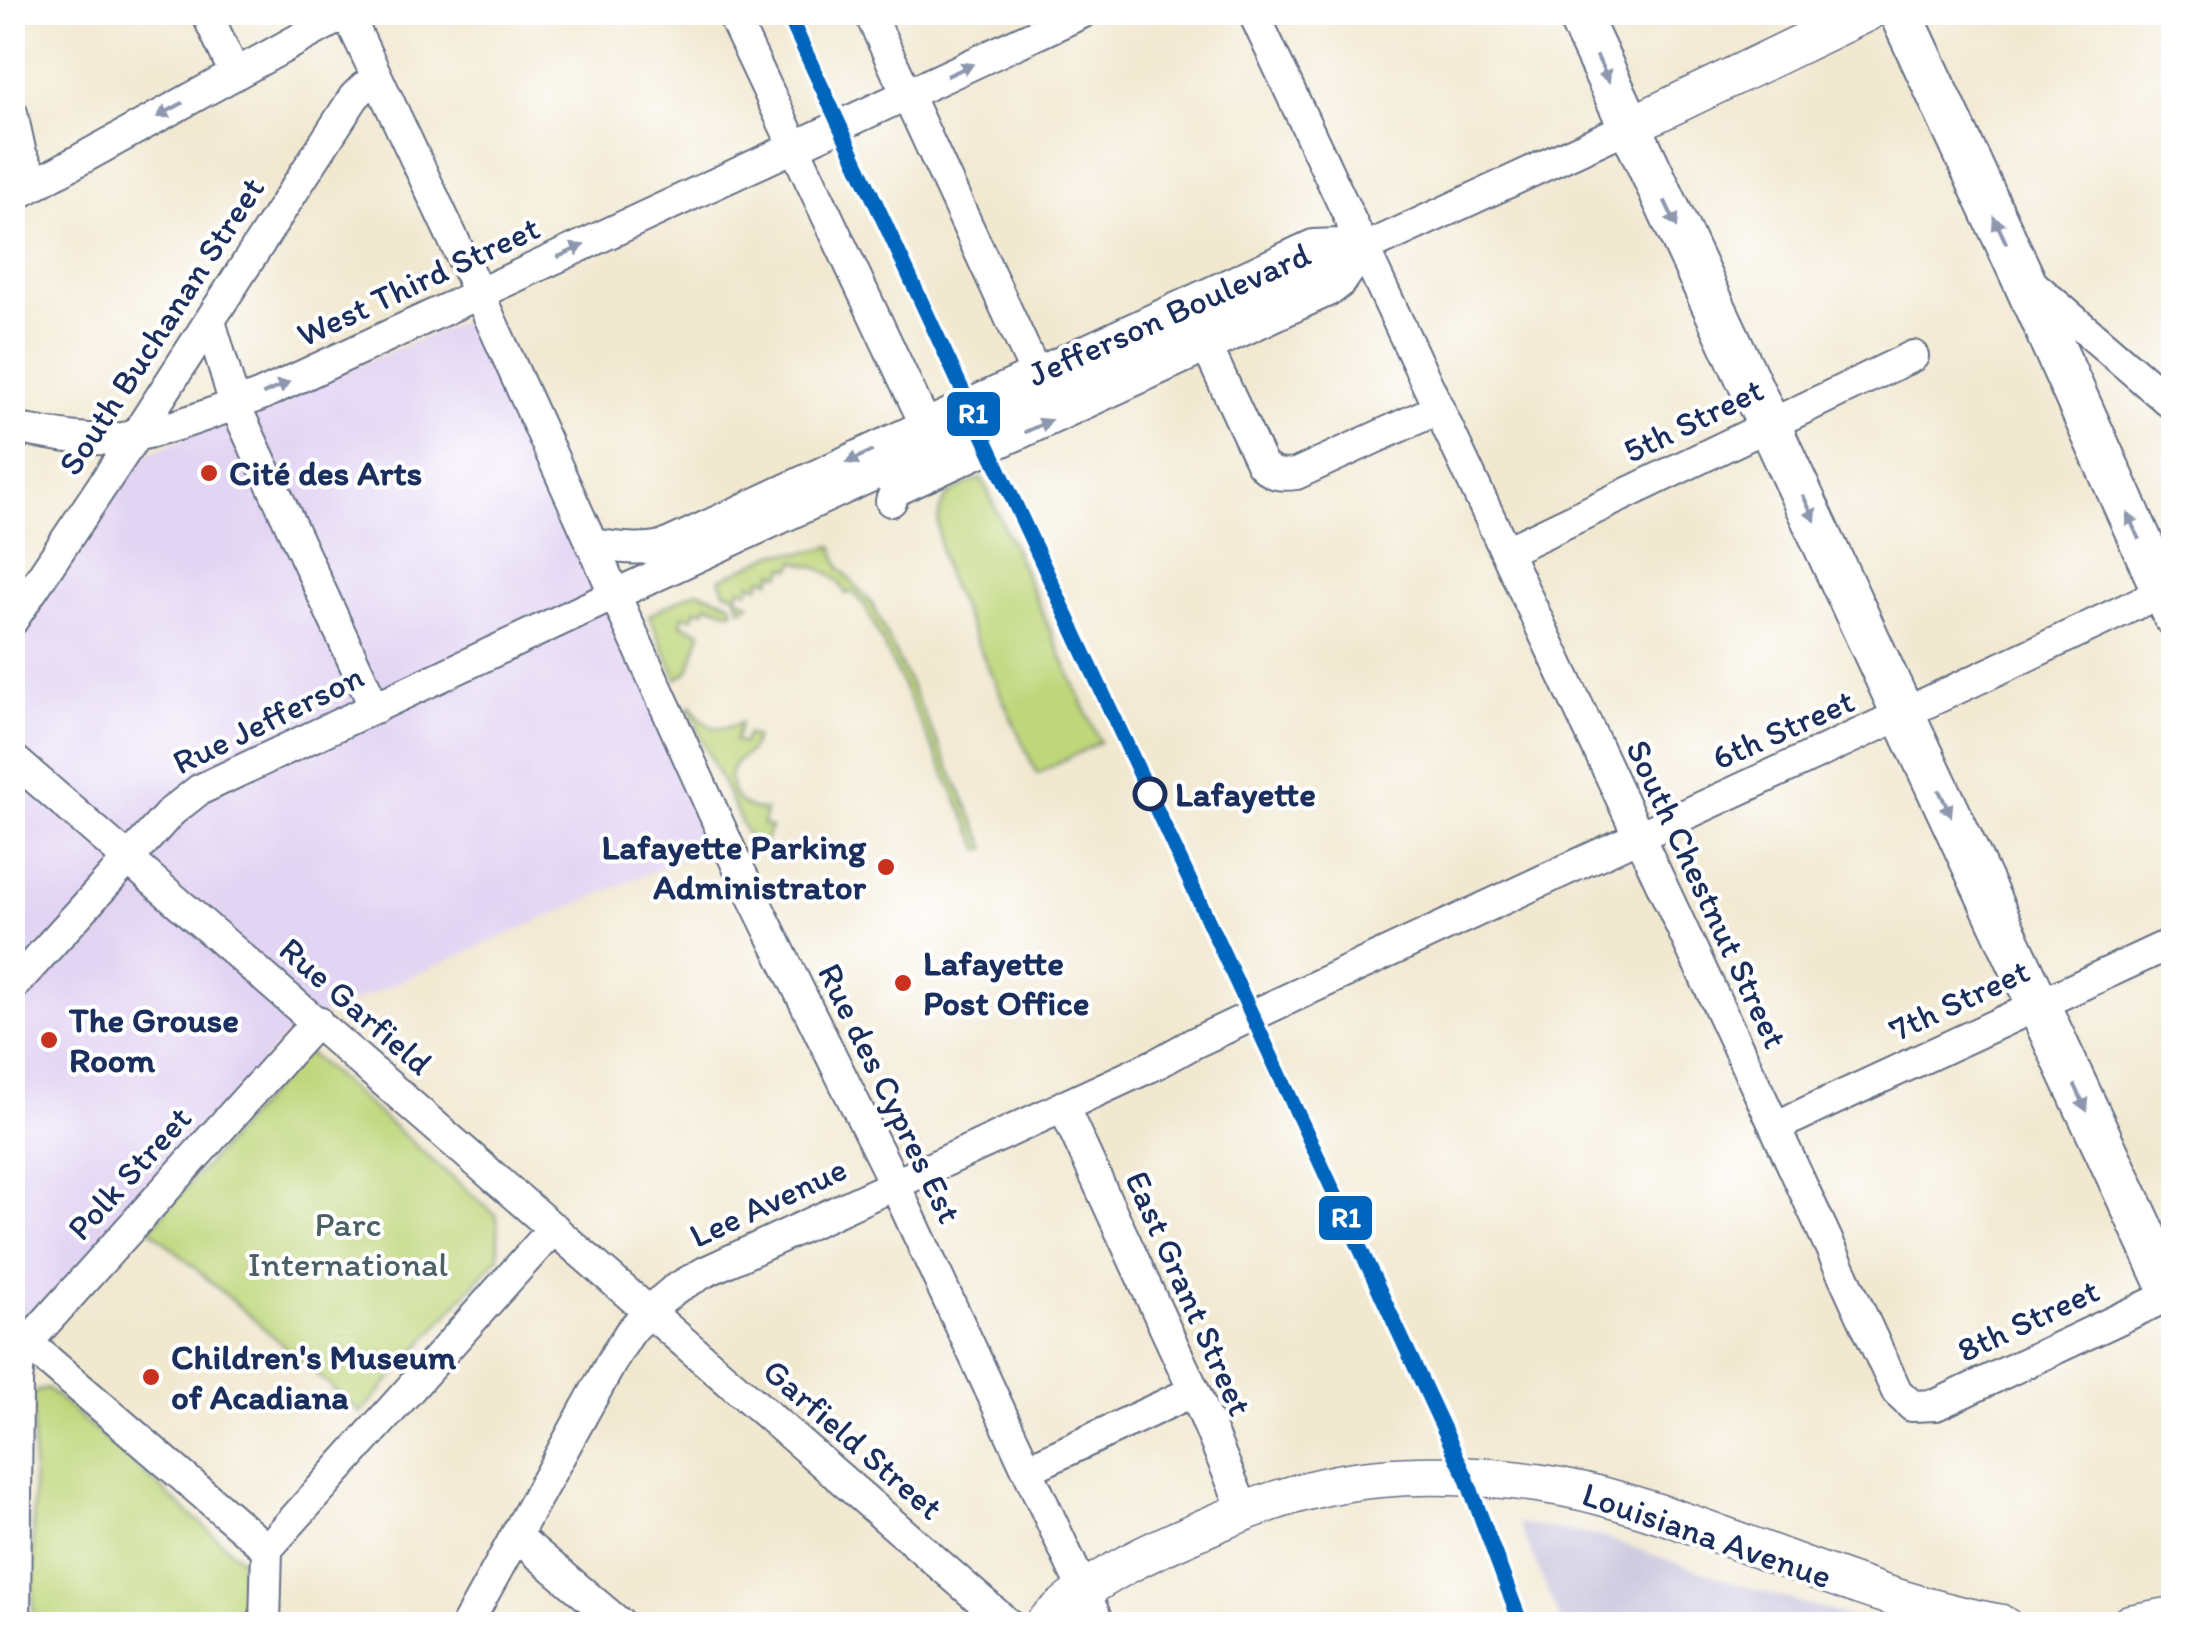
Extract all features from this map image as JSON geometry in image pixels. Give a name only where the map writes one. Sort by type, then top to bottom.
[{"type":"highway","points":[[1577,12],[2173,1295]]},
{"type":"highway","points":[[1900,12],[2170,595]]},
{"type":"main road","name":"Jefferson Boulevard","points":[[1630,126],[1866,12]]},
{"type":"main road","name":"Louisiana Avenue","points":[[1044,1624],[1063,1605],[1119,1568],[1244,1511],[1326,1486],[1370,1479],[1466,1478],[1542,1482],[1603,1496],[1916,1606],[2002,1624]]},
{"type":"main road","points":[[2130,1624],[2174,1616]]},
{"type":"street","points":[[206,12],[235,74]]},
{"type":"street","points":[[731,12],[926,426]]},
{"type":"street","points":[[869,12],[1036,374]]},
{"type":"street","name":"West Third Street","points":[[12,428],[92,439],[136,435],[262,395],[1084,12]]},
{"type":"street","name":"South Chestnut Street","points":[[1253,12],[1897,1392],[1912,1406]]},
{"type":"street","points":[[12,112],[24,190],[347,13]]},
{"type":"street","name":"Rue des Cypres Est","points":[[347,13],[479,294],[738,867],[894,1183],[1099,1624]]},
{"type":"street","name":"South Buchanan Street","points":[[12,621],[354,97],[378,79]]},
{"type":"street","name":"Jefferson Boulevard","points":[[614,595],[1630,126]]},
{"type":"street","name":"Jefferson Boulevard","points":[[591,544],[631,550],[666,544],[1313,245],[1339,244],[1364,250]]},
{"type":"street","name":"Jefferson Boulevard","points":[[891,500],[895,491],[1332,289],[1364,250]]},
{"type":"street","points":[[2021,274],[2174,406]]},
{"type":"street","points":[[210,321],[235,405],[375,708]]},
{"type":"street","points":[[1207,347],[1261,463],[1276,475],[1296,474],[1438,410]]},
{"type":"street","name":"5th Street","points":[[1507,551],[1913,356]]},
{"type":"street","name":"Rue Jefferson","points":[[12,987],[189,796],[614,595]]},
{"type":"street","name":"6th Street","points":[[1254,1016],[1638,836],[2170,595]]},
{"type":"street","name":"Rue Garfield","points":[[12,758],[648,1311]]},
{"type":"street","name":"7th Street","points":[[1775,1126],[2174,942]]},
{"type":"street","name":"Lee Avenue","points":[[467,1624],[616,1354],[648,1311],[675,1289],[704,1272],[1254,1016]]},
{"type":"street","name":"Polk Street","points":[[15,1624],[16,1383],[20,1336],[317,1022]]},
{"type":"street","name":"East Grant Street","points":[[1063,1106],[1194,1391],[1244,1511]]},
{"type":"street","points":[[264,1624],[267,1550],[554,1228]]},
{"type":"street","name":"8th Street","points":[[1912,1406],[1936,1405],[2173,1295]]},
{"type":"street","name":"Garfield Street","points":[[648,1311],[1008,1624]]},
{"type":"street","points":[[20,1336],[267,1550]]},
{"type":"street","points":[[1028,1468],[1194,1391]]},
{"type":"street","points":[[516,1536],[620,1624]]},
{"type":"shaded area","points":[[472,318],[722,841],[291,1029],[13,1346],[13,648],[142,456]]},
{"type":"shaded area","points":[[1518,1523],[1599,1536],[1753,1589],[1875,1624],[1562,1624]]},
{"type":"green space","points":[[982,478],[1100,742],[1037,774],[946,575],[941,554],[938,519],[945,499]]},
{"type":"green space","points":[[833,546],[840,568],[872,604],[987,848],[981,850],[865,606],[853,592],[846,594],[831,575],[795,561],[792,569],[785,567],[781,575],[774,572],[771,580],[762,578],[759,586],[751,583],[748,591],[740,588],[737,597],[750,604],[741,609],[735,594],[725,591],[720,579],[777,553],[803,553]]},
{"type":"green space","points":[[697,591],[730,602],[734,611],[707,604],[704,611],[696,609],[693,617],[683,615],[681,624],[701,632],[689,671],[677,679],[649,615]]},
{"type":"green space","points":[[689,706],[712,727],[741,723],[735,741],[743,744],[747,734],[755,737],[750,750],[733,766],[730,780],[740,802],[766,810],[763,825],[771,828],[763,844],[751,843]]},
{"type":"green space","name":"Parc International","points":[[306,1051],[497,1216],[499,1256],[361,1413],[150,1229]]},
{"type":"green space","points":[[47,1388],[242,1560],[241,1624],[33,1624],[33,1393]]},
{"type":"transit line","name":"R1","points":[[787,12],[1466,1477],[1521,1624]]},
{"type":"place","name":"Cité des Arts","points":[[209,473]]},
{"type":"place","name":"Lafayette","points":[[1150,794]]},
{"type":"place","name":"Lafayette Parking Administrator","points":[[886,867]]},
{"type":"place","name":"Lafayette Post Office","points":[[903,983]]},
{"type":"place","name":"The Grouse Room","points":[[49,1040]]},
{"type":"place","name":"Children's Museum of Acadiana","points":[[151,1377]]}]
